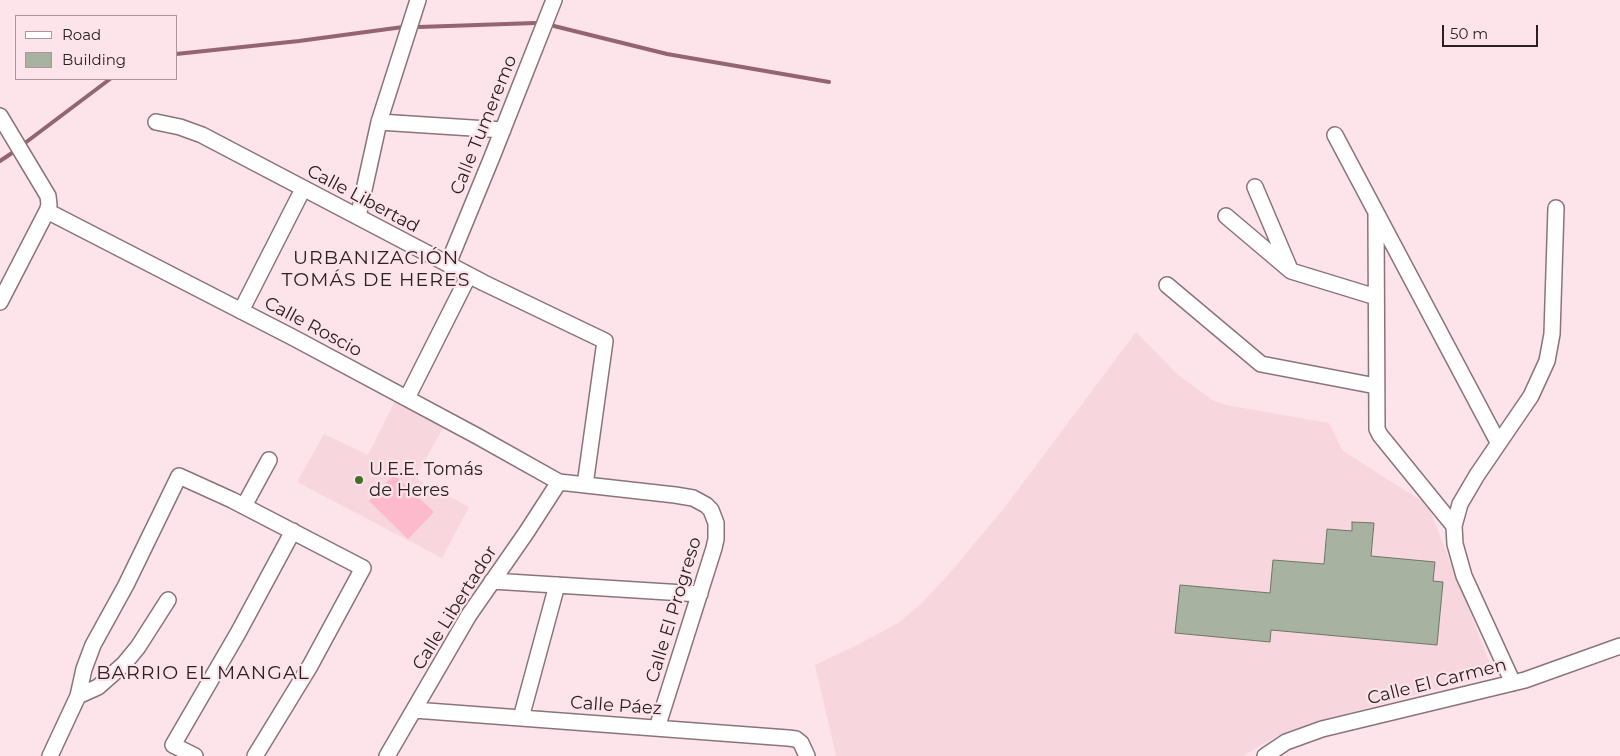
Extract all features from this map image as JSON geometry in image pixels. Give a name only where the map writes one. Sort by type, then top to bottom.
[{"type":"street","points":[[358,217],[379,122],[418,0]]},
{"type":"street","name":"Calle Tumeremo","points":[[448,264],[554,0]]},
{"type":"street","points":[[0,116],[48,196],[49,205],[48,211],[0,302]]},
{"type":"street","name":"Calle Libertad","points":[[156,122],[180,127],[202,135],[469,275],[605,341],[585,485]]},
{"type":"street","points":[[379,122],[503,130]]},
{"type":"street","points":[[1335,135],[1498,442]]},
{"type":"street","points":[[1255,187],[1291,271]]},
{"type":"street","points":[[241,311],[303,188]]},
{"type":"street","points":[[1513,683],[1464,576],[1455,544],[1454,526],[1460,504],[1476,475],[1531,396],[1547,361],[1553,312],[1556,208]]},
{"type":"street","name":"Calle Roscio","points":[[48,211],[407,398],[558,482]]},
{"type":"street","points":[[1376,211],[1376,386],[1378,432],[1454,526]]},
{"type":"street","points":[[1226,216],[1291,271],[1376,297]]},
{"type":"street","points":[[407,398],[469,275]]},
{"type":"street","points":[[1167,285],[1261,364],[1376,386]]},
{"type":"street","points":[[244,506],[269,460]]},
{"type":"street","points":[[50,756],[78,696],[92,645],[126,584],[179,476],[244,506],[363,568],[310,666],[255,756]]},
{"type":"street","name":"Calle El Progreso","points":[[558,482],[684,496],[693,498],[706,505],[714,516],[716,539],[657,728]]},
{"type":"street","name":"Calle Libertador","points":[[387,756],[469,616],[526,534],[558,482]]},
{"type":"street","points":[[196,756],[173,745],[238,633],[293,531]]},
{"type":"street","points":[[492,581],[700,594]]},
{"type":"street","points":[[521,718],[557,585]]},
{"type":"street","points":[[78,696],[98,687],[124,664],[138,648],[168,600]]},
{"type":"street","name":"Calle El Carmen","points":[[1265,756],[1286,742],[1322,729],[1513,683],[1620,646]]},
{"type":"street","name":"Calle Páez","points":[[414,710],[788,738],[796,739],[801,743],[806,756]]},
{"type":"shaded area","points":[[1136,332],[1178,375],[1214,401],[1226,405],[1329,423],[1343,451],[1428,505],[1494,674],[1311,723],[1273,738],[1243,756],[836,756],[815,665],[898,623],[922,603],[1005,507]]},
{"type":"shaded area","name":"U.E.E. Tomás de Heres","points":[[395,401],[443,428],[415,478],[469,507],[442,558],[297,482],[324,434],[368,455]]},
{"type":"shaded area","points":[[394,475],[434,512],[408,539],[369,501]]},
{"type":"building","points":[[1352,522],[1374,523],[1371,556],[1435,562],[1433,581],[1443,582],[1437,645],[1271,630],[1270,642],[1175,633],[1180,585],[1270,593],[1273,560],[1324,564],[1327,529],[1352,531]]},
{"type":"waterway","points":[[419,27],[535,23]]},
{"type":"waterway","points":[[554,26],[667,54],[829,82]]},
{"type":"waterway","points":[[178,54],[299,41],[403,27]]},
{"type":"waterway","points":[[25,143],[109,80]]},
{"type":"waterway","points":[[0,161],[12,153]]},
{"type":"place","name":"U.E.E. Tomás de Heres","points":[[359,480]]},
{"type":"district","name":"URBANIZACIÓN TOMÁS DE HERES","points":[[376,269]]},
{"type":"district","name":"BARRIO EL MANGAL","points":[[203,673]]}]
